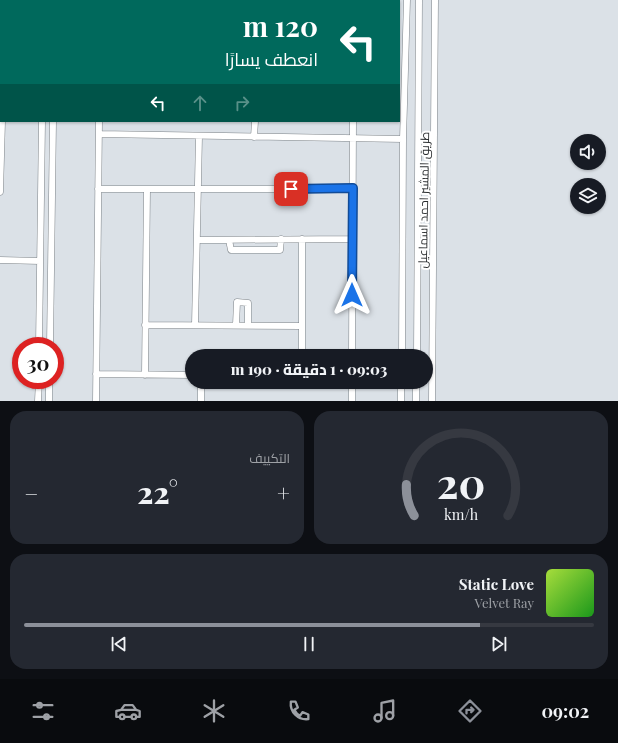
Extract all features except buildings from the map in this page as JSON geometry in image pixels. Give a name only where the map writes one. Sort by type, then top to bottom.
[{"type":"street","points":[[402,349],[403,139],[407,0]]},
{"type":"street","name":"طريق المشير احمد اسماعيل","points":[[417,349],[420,0]]},
{"type":"street","name":"طريق المشير احمد اسماعيل","points":[[432,401],[435,0]]},
{"type":"street","points":[[0,192],[2,122]]},
{"type":"street","points":[[39,337],[42,122]]},
{"type":"street","points":[[50,337],[53,122]]},
{"type":"street","points":[[96,401],[99,122]]},
{"type":"street","points":[[254,137],[255,122]]},
{"type":"street","points":[[352,349],[353,122]]},
{"type":"street","points":[[99,134],[403,139]]},
{"type":"street","points":[[195,325],[199,136]]},
{"type":"street","points":[[98,189],[353,188]]},
{"type":"street","points":[[145,374],[147,189]]},
{"type":"street","points":[[229,240],[231,250],[280,250],[281,239]]},
{"type":"street","points":[[302,239],[302,349]]},
{"type":"street","points":[[197,240],[353,239]]},
{"type":"street","points":[[0,260],[40,261]]},
{"type":"street","points":[[236,325],[237,302],[248,302],[248,325]]},
{"type":"street","points":[[146,325],[302,326]]},
{"type":"street","points":[[96,374],[185,375]]},
{"type":"street","points":[[38,401],[39,389]]},
{"type":"street","points":[[48,401],[49,389]]},
{"type":"street","points":[[201,389],[201,401]]},
{"type":"street","points":[[352,389],[352,401]]},
{"type":"street","points":[[401,401],[402,389]]},
{"type":"street","points":[[416,389],[416,401]]},
{"type":"route","points":[[291,189],[353,188],[352,295]]}]
